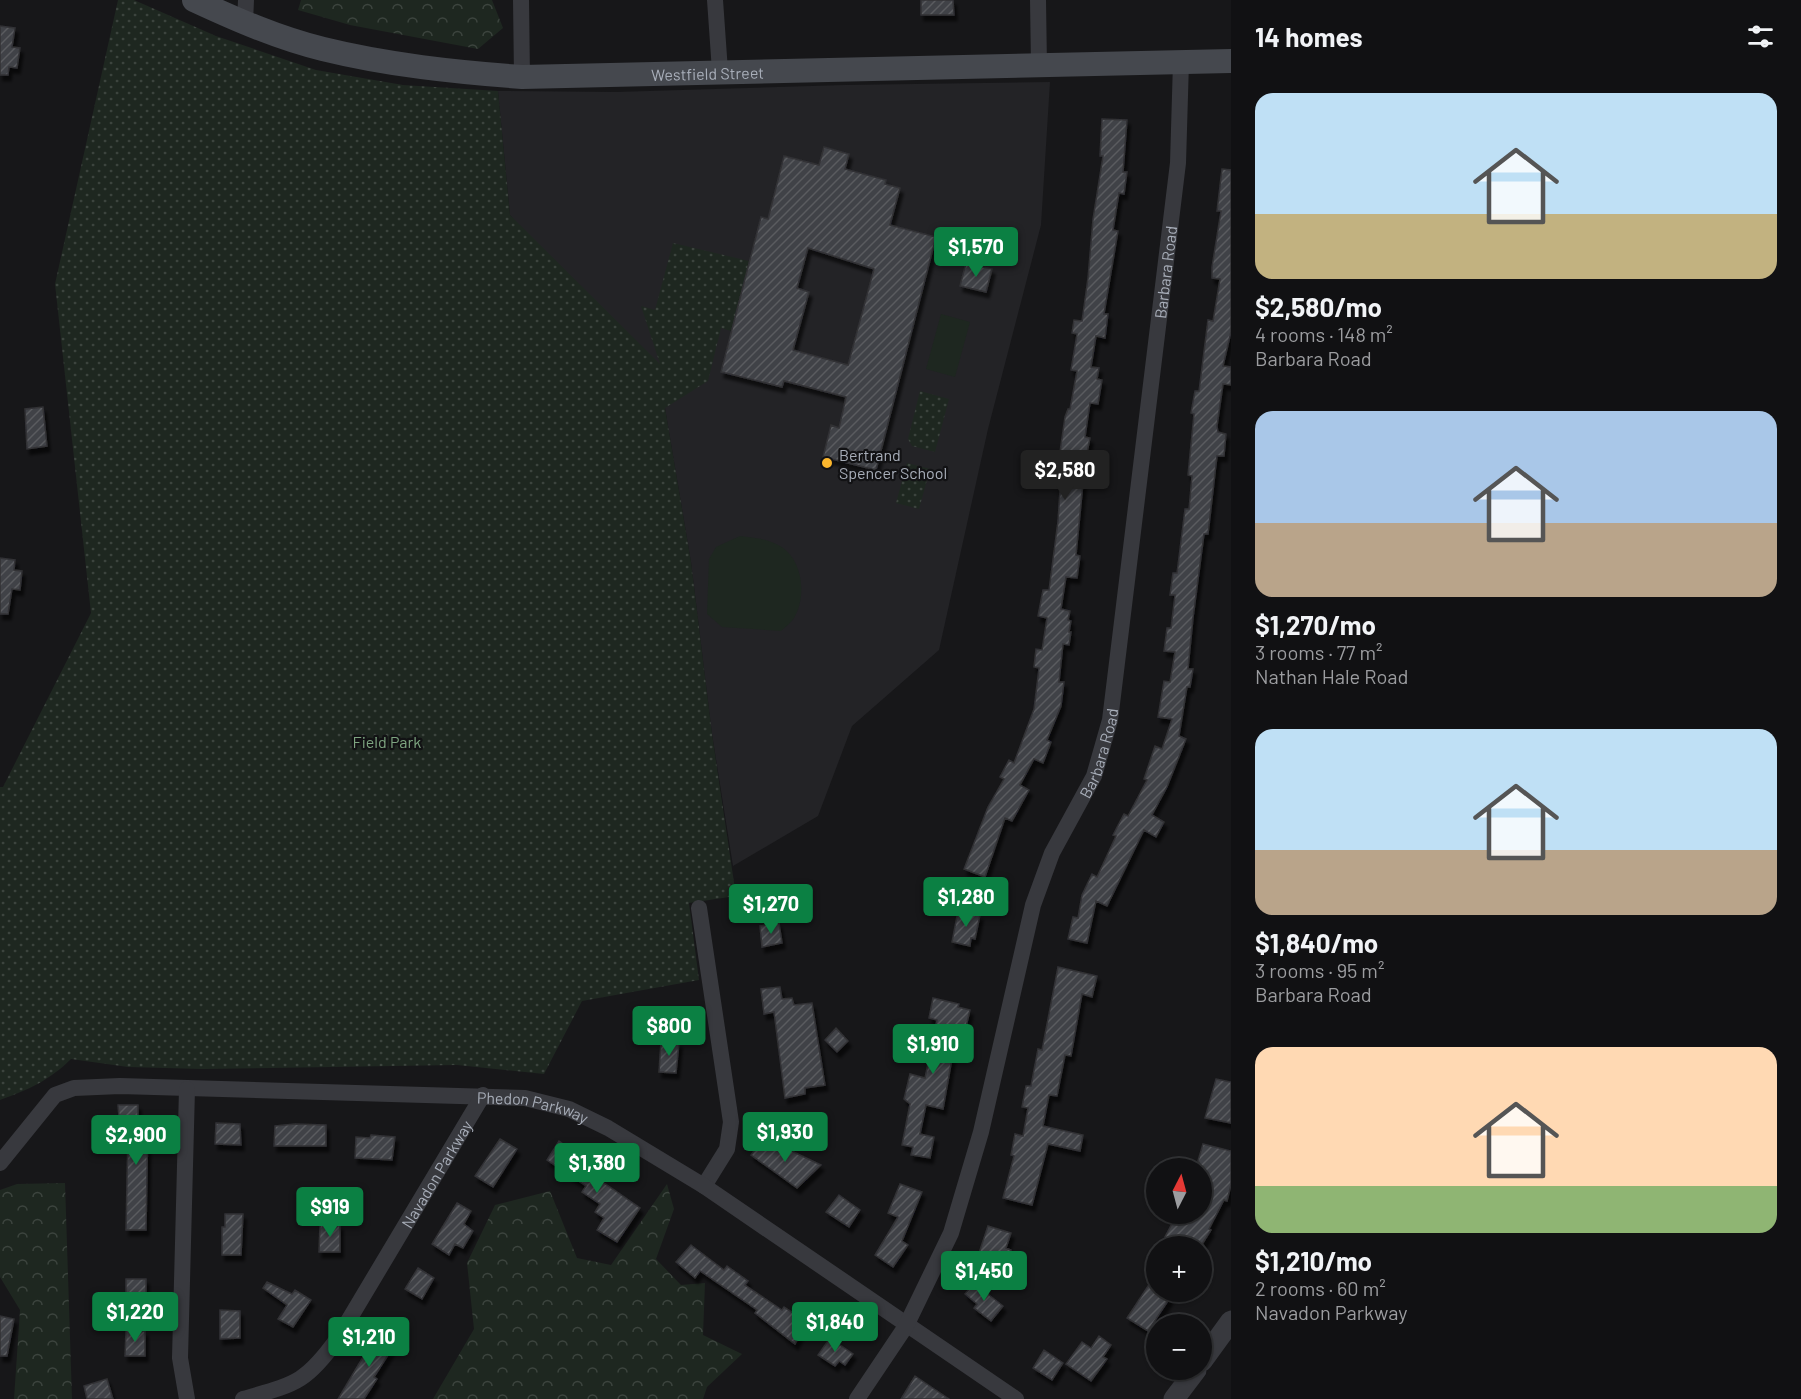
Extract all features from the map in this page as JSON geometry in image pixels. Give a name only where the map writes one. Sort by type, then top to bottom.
[{"type":"main road","name":"Westfield Street","points":[[194,0],[245,11],[322,48],[418,68],[522,76],[1231,61]]},
{"type":"street","points":[[521,0],[522,76]]},
{"type":"street","points":[[715,0],[720,71]]},
{"type":"street","points":[[1038,0],[1039,66]]},
{"type":"street","name":"Barbara Road","points":[[857,1399],[906,1326],[951,1233],[981,1132],[1033,905],[1052,853],[1094,776],[1110,720],[1178,163],[1181,62]]},
{"type":"street","points":[[699,908],[731,1122],[728,1149],[704,1186]]},
{"type":"street","name":"Phedon Parkway","points":[[0,1163],[55,1095],[74,1088],[120,1086],[525,1098],[569,1109],[608,1128],[704,1186],[1016,1399]]},
{"type":"street","points":[[187,1089],[180,1358],[187,1399]]},
{"type":"street","name":"Navadon Parkway","points":[[243,1399],[291,1385],[317,1367],[338,1338],[483,1095]]},
{"type":"street","points":[[1212,1347],[1231,1321]]},
{"type":"street","points":[[1174,1399],[1188,1380]]},
{"type":"shaded area","name":"Bertrand Spencer School","points":[[1050,82],[1041,225],[988,429],[939,650],[852,726],[818,816],[733,866],[712,734],[691,562],[665,408],[510,215],[498,91],[616,92]]},
{"type":"green space","name":"Field Park","points":[[118,0],[134,0],[216,36],[316,70],[403,85],[498,91],[510,215],[660,364],[641,306],[655,310],[673,243],[749,261],[731,331],[721,328],[708,381],[665,408],[691,562],[712,734],[736,896],[689,903],[699,980],[582,1001],[544,1074],[457,1065],[202,1069],[128,1067],[71,1059],[38,1084],[0,1100],[0,787],[3,787],[91,613],[55,284]]},
{"type":"green space","points":[[301,0],[492,0],[503,28],[478,49],[350,25],[298,10]]},
{"type":"green space","points":[[941,314],[970,322],[955,377],[926,369]]},
{"type":"green space","points":[[920,391],[949,399],[935,452],[912,446],[908,439]]},
{"type":"green space","points":[[907,463],[930,469],[919,509],[896,503]]},
{"type":"green space","points":[[740,536],[763,539],[776,544],[785,549],[797,566],[801,598],[793,620],[781,631],[722,627],[707,614],[709,559],[716,547]]},
{"type":"green space","points":[[65,1183],[72,1399],[14,1399],[20,1310],[0,1277],[0,1190],[17,1184]]},
{"type":"green space","points":[[667,1184],[674,1209],[656,1259],[681,1285],[705,1283],[703,1335],[742,1354],[707,1387],[703,1399],[433,1399],[474,1329],[467,1263],[495,1205],[550,1191],[577,1258],[611,1265]]},
{"type":"building","points":[[921,0],[953,0],[954,15],[921,15]]},
{"type":"building","points":[[0,26],[15,28],[12,47],[20,48],[17,68],[9,67],[8,75],[0,75]]},
{"type":"building","points":[[1102,119],[1127,120],[1123,172],[1127,172],[1124,194],[1119,193],[1113,230],[1118,231],[1104,314],[1108,314],[1105,338],[1096,336],[1091,367],[1099,368],[1097,379],[1102,380],[1098,404],[1090,403],[1085,437],[1090,438],[1085,463],[1076,555],[1080,556],[1077,578],[1066,577],[1061,609],[1070,611],[1068,620],[1071,621],[1069,632],[1071,632],[1069,645],[1063,644],[1059,682],[1064,682],[1061,706],[1047,740],[1051,742],[1043,763],[1034,759],[1020,785],[1029,790],[1012,821],[1005,818],[985,877],[964,869],[988,807],[1004,779],[1000,777],[1009,760],[1014,763],[1034,709],[1039,668],[1034,667],[1036,649],[1042,650],[1047,618],[1038,616],[1043,590],[1049,590],[1058,521],[1062,459],[1059,459],[1065,417],[1070,409],[1077,371],[1071,370],[1077,334],[1072,333],[1074,320],[1082,321],[1093,219],[1103,156],[1100,156]]},
{"type":"building","points":[[824,147],[849,154],[845,169],[886,180],[885,184],[900,188],[890,225],[936,237],[876,470],[823,457],[831,425],[839,428],[846,397],[784,381],[782,387],[721,372],[761,217],[768,219],[784,156],[819,165]],"holes":[[[808,248],[874,269],[848,365],[793,350],[809,292],[797,288]]]},
{"type":"building","points":[[1222,169],[1231,170],[1231,332],[1223,366],[1231,367],[1231,385],[1223,384],[1217,426],[1218,432],[1226,434],[1224,456],[1217,456],[1208,534],[1204,534],[1188,669],[1193,669],[1190,687],[1187,687],[1179,736],[1186,739],[1167,787],[1152,815],[1164,822],[1156,837],[1144,830],[1107,906],[1096,901],[1087,943],[1068,939],[1073,917],[1078,918],[1082,895],[1092,874],[1097,877],[1116,836],[1113,835],[1124,814],[1128,816],[1147,780],[1144,779],[1155,746],[1162,749],[1172,719],[1158,717],[1164,681],[1170,682],[1175,652],[1164,651],[1167,628],[1171,628],[1175,595],[1170,595],[1173,573],[1177,573],[1185,509],[1189,509],[1192,476],[1188,475],[1194,414],[1191,413],[1195,391],[1199,391],[1208,320],[1213,321],[1220,279],[1212,278],[1212,267],[1221,211],[1217,211]]},
{"type":"building","points":[[966,263],[992,269],[986,292],[960,286]]},
{"type":"building","points":[[43,407],[47,446],[27,449],[25,409]]},
{"type":"building","points":[[0,558],[15,560],[14,570],[22,571],[20,590],[12,589],[8,614],[0,614]]},
{"type":"building","points":[[958,911],[980,915],[975,939],[971,938],[970,946],[952,942]]},
{"type":"building","points":[[779,923],[782,943],[762,947],[760,926]]},
{"type":"building","points":[[1058,967],[1097,976],[1092,997],[1082,994],[1071,1056],[1065,1055],[1057,1096],[1049,1095],[1043,1126],[1083,1135],[1080,1151],[1048,1144],[1032,1205],[1003,1198],[1014,1156],[1011,1155],[1015,1134],[1023,1136],[1028,1108],[1022,1107],[1026,1086],[1031,1086],[1038,1049],[1042,1050]]},
{"type":"building","points":[[780,987],[782,999],[792,998],[794,1005],[812,1003],[825,1085],[805,1088],[805,1094],[785,1098],[774,1012],[764,1014],[761,989]]},
{"type":"building","points":[[933,998],[959,1004],[958,1007],[970,1010],[966,1027],[958,1025],[943,1109],[926,1105],[920,1134],[934,1137],[930,1158],[911,1155],[913,1147],[902,1145],[910,1104],[904,1099],[910,1074],[925,1078],[937,1020],[929,1018]]},
{"type":"building","points":[[836,1028],[848,1041],[837,1052],[825,1040]]},
{"type":"building","points":[[661,1041],[679,1043],[676,1073],[659,1072]]},
{"type":"building","points":[[1216,1079],[1231,1082],[1231,1123],[1205,1118]]},
{"type":"building","points":[[118,1105],[138,1105],[138,1120],[148,1120],[146,1230],[126,1230],[128,1130],[120,1130]]},
{"type":"building","points":[[216,1123],[240,1124],[241,1145],[215,1144]]},
{"type":"building","points":[[326,1125],[326,1146],[274,1146],[275,1126]]},
{"type":"building","points":[[371,1135],[395,1137],[392,1160],[355,1158],[356,1137],[370,1138]]},
{"type":"building","points":[[763,1138],[821,1165],[797,1188],[751,1155]]},
{"type":"building","points":[[500,1139],[517,1149],[493,1187],[475,1176]]},
{"type":"building","points":[[559,1141],[581,1157],[577,1164],[640,1208],[617,1242],[597,1230],[604,1218],[595,1212],[600,1204],[582,1192],[586,1186],[547,1160]]},
{"type":"building","points":[[1203,1144],[1231,1151],[1231,1185],[1227,1201],[1224,1200],[1212,1223],[1212,1158],[1199,1158]]},
{"type":"building","points":[[900,1184],[922,1192],[902,1241],[908,1245],[893,1267],[875,1255],[898,1217],[888,1213]]},
{"type":"building","points":[[839,1195],[860,1210],[849,1227],[826,1212]]},
{"type":"building","points":[[457,1203],[471,1211],[464,1224],[473,1231],[463,1248],[455,1244],[449,1255],[432,1244]]},
{"type":"building","points":[[225,1214],[243,1214],[241,1255],[222,1255],[222,1227],[225,1227]]},
{"type":"building","points":[[320,1224],[340,1225],[340,1252],[319,1252]]},
{"type":"building","points":[[1172,1224],[1212,1224],[1207,1236],[1166,1236]]},
{"type":"building","points":[[988,1226],[1011,1233],[1006,1248],[1011,1250],[1006,1267],[984,1260],[986,1256],[979,1253]]},
{"type":"building","points":[[691,1245],[724,1270],[727,1266],[748,1281],[745,1285],[782,1310],[784,1307],[798,1316],[796,1320],[805,1325],[795,1344],[755,1313],[757,1310],[700,1271],[695,1278],[676,1262]]},
{"type":"building","points":[[418,1268],[434,1278],[422,1299],[405,1289]]},
{"type":"building","points":[[126,1279],[146,1279],[146,1304],[126,1304]]},
{"type":"building","points":[[267,1282],[292,1294],[295,1290],[311,1300],[293,1327],[278,1319],[287,1305],[263,1288]]},
{"type":"building","points":[[974,1283],[1003,1306],[991,1321],[974,1308],[977,1304],[965,1294]]},
{"type":"building","points":[[1146,1289],[1146,1302],[1167,1302],[1159,1314],[1146,1314],[1146,1330],[1127,1318]]},
{"type":"building","points":[[220,1310],[240,1311],[240,1338],[220,1339]]},
{"type":"building","points":[[0,1316],[14,1319],[7,1356],[0,1356]]},
{"type":"building","points":[[126,1330],[145,1331],[145,1356],[125,1356]]},
{"type":"building","points":[[379,1330],[397,1341],[374,1377],[377,1379],[364,1399],[338,1399]]},
{"type":"building","points":[[1099,1336],[1111,1345],[1103,1357],[1107,1359],[1091,1381],[1066,1364],[1082,1342],[1091,1348]]},
{"type":"building","points":[[830,1338],[853,1354],[845,1365],[839,1361],[835,1366],[818,1355]]},
{"type":"building","points":[[1044,1350],[1063,1363],[1052,1380],[1033,1368]]},
{"type":"building","points":[[915,1376],[949,1399],[901,1399]]},
{"type":"building","points":[[107,1379],[113,1399],[87,1399],[84,1386]]},
{"type":"place","name":"Bertrand Spencer School","points":[[827,463]]}]
